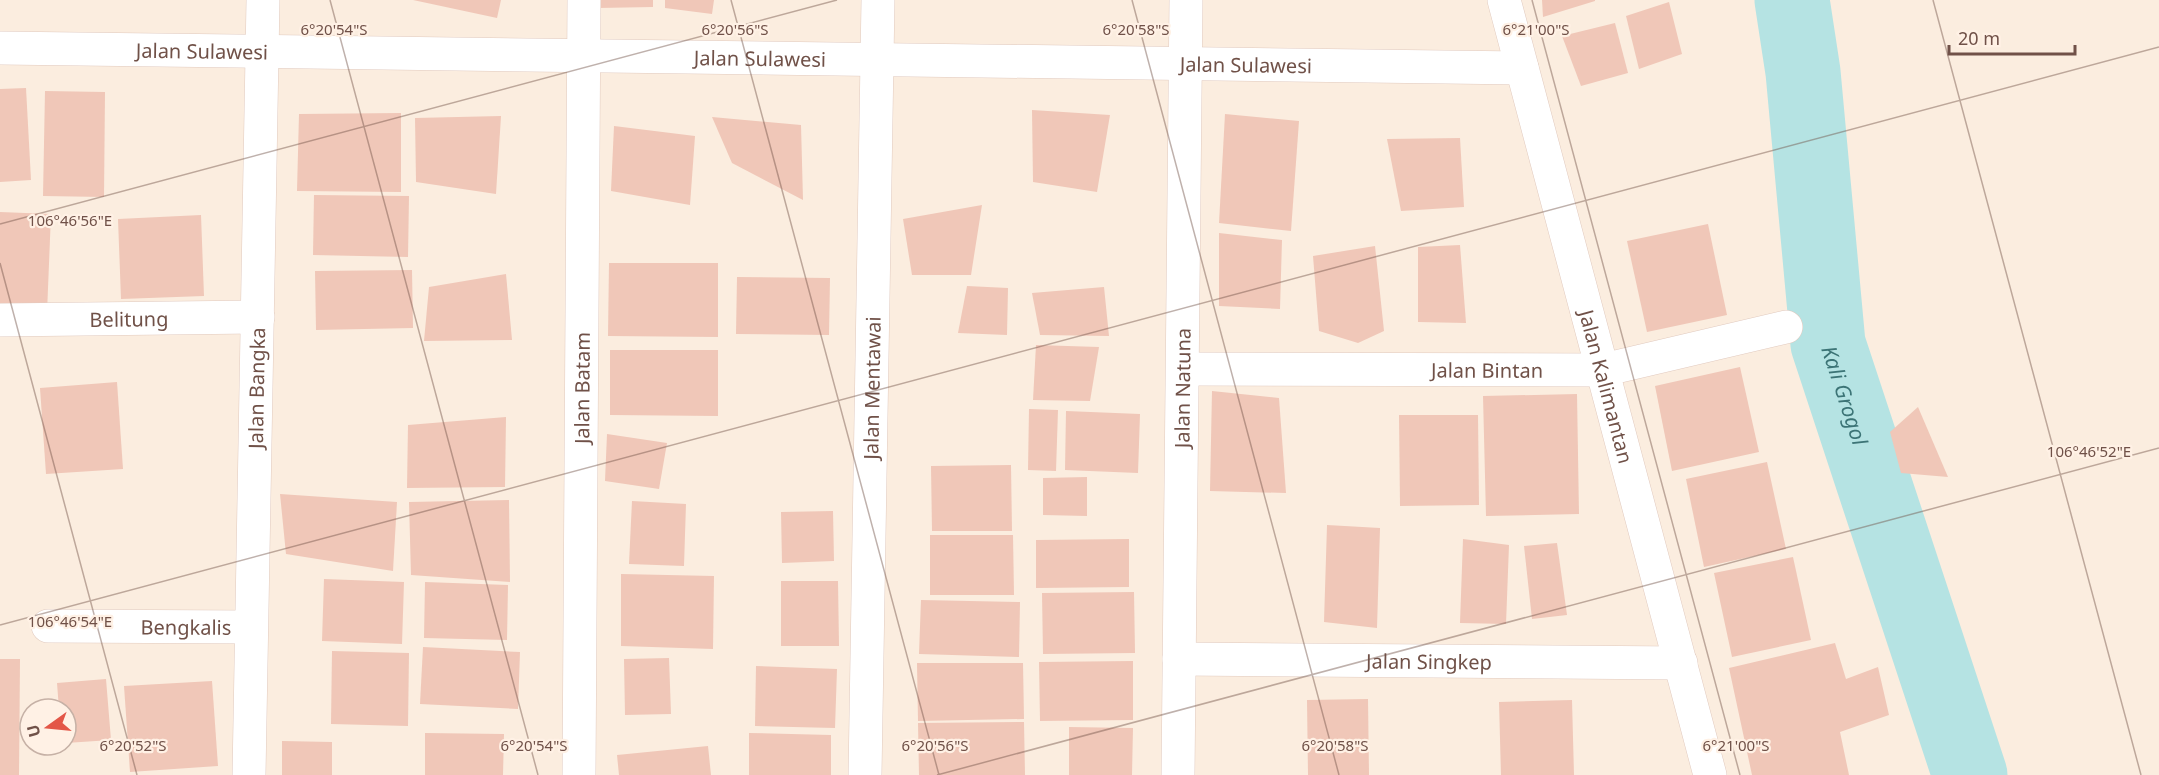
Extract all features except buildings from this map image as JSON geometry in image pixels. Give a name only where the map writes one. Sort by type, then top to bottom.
[{"type":"street","name":"Jalan Bangka","points":[[249,775],[263,0]]},
{"type":"street","name":"Jalan Batam","points":[[579,775],[584,0]]},
{"type":"street","name":"Jalan Mentawai","points":[[865,775],[878,0]]},
{"type":"street","name":"Jalan Natuna","points":[[1178,775],[1186,0]]},
{"type":"street","name":"Jalan Kalimantan","points":[[1504,0],[1710,775]]},
{"type":"street","name":"Jalan Sulawesi","points":[[0,48],[1522,68]]},
{"type":"street","name":"Belitung","points":[[0,320],[258,317]]},
{"type":"street","name":"Jalan Bintan","points":[[1183,369],[1603,370],[1786,327]]},
{"type":"street","name":"Bengkalis","points":[[48,626],[251,627]]},
{"type":"street","name":"Jalan Singkep","points":[[1179,659],[1680,663]]},
{"type":"waterway","name":"Kali Grogol","points":[[1792,0],[1803,72],[1828,344],[1970,775]]}]
